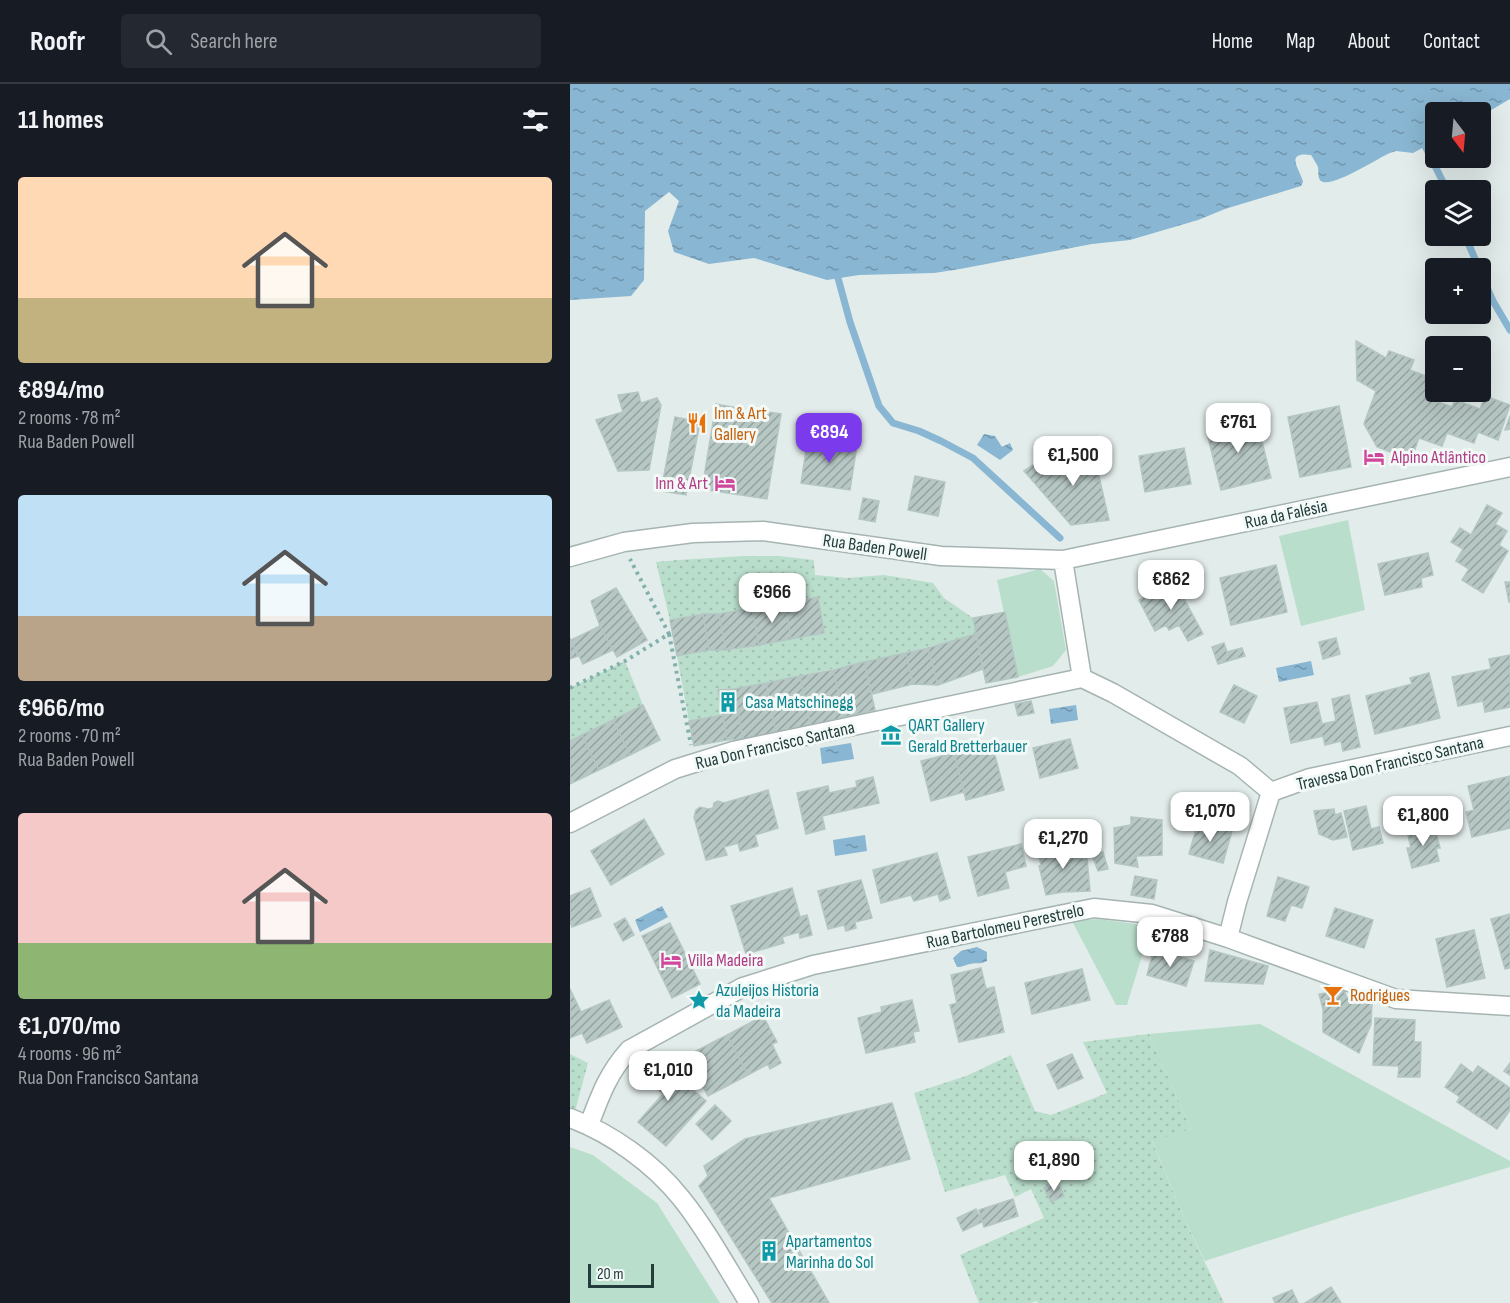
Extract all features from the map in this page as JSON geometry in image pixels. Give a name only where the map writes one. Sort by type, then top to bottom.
[{"type":"street","name":"Rua da Falésia","points":[[1063,560],[1510,467]]},
{"type":"street","name":"Rua Baden Powell","points":[[570,557],[624,542],[693,533],[763,531],[941,556],[1063,560]]},
{"type":"street","points":[[1063,560],[1082,678],[1113,693],[1240,766],[1271,792],[1228,938]]},
{"type":"street","name":"Rua Don Francisco Santana","points":[[570,823],[675,769],[733,751],[1082,678]]},
{"type":"street","name":"Travessa Don Francisco Santana","points":[[1271,792],[1310,778],[1510,736]]},
{"type":"street","name":"Rua Bartolomeu Perestrelo","points":[[588,1125],[606,1083],[617,1063],[629,1050],[743,987],[813,965],[1094,908],[1152,914],[1228,938],[1396,999],[1510,1006]]},
{"type":"street","points":[[570,1118],[609,1136],[640,1157],[680,1196],[716,1249],[748,1303]]},
{"type":"path","points":[[626,551],[669,634],[691,749]]},
{"type":"path","points":[[570,688],[625,662],[669,634]]},
{"type":"green space","points":[[1348,520],[1365,610],[1301,626],[1279,536]]},
{"type":"green space","points":[[779,556],[814,560],[815,575],[847,578],[884,575],[933,583],[944,598],[973,618],[976,634],[855,664],[734,689],[719,690],[723,715],[689,721],[677,656],[824,633],[817,597],[670,620],[656,562]]},
{"type":"green space","points":[[1040,569],[1054,581],[1066,650],[1053,666],[1018,677],[997,580]]},
{"type":"green space","points":[[625,661],[643,705],[570,741],[570,688]]},
{"type":"green space","points":[[1098,919],[1151,926],[1127,1005],[1116,1005],[1072,921]]},
{"type":"green space","points":[[1260,1024],[1510,1161],[1510,1167],[1205,1261],[1185,1220],[1152,1140],[1191,1129],[1149,1034]]},
{"type":"green space","points":[[1149,1034],[1191,1129],[1152,1141],[1185,1220],[1224,1303],[1038,1303],[1036,1301],[1031,1303],[979,1303],[960,1255],[1044,1218],[1031,1189],[1015,1197],[1005,1175],[945,1192],[914,1093],[966,1076],[1011,1055],[1035,1111],[1051,1115],[1107,1093],[1083,1042]]},
{"type":"green space","points":[[570,1054],[588,1063],[575,1111],[570,1110]]},
{"type":"green space","points":[[570,1147],[593,1155],[657,1203],[720,1303],[570,1303]]},
{"type":"water","points":[[570,84],[1510,84],[1510,99],[1491,110],[1491,102],[1425,102],[1425,146],[1413,153],[1396,151],[1390,153],[1334,181],[1320,180],[1318,167],[1311,155],[1298,156],[1296,163],[1303,182],[1301,186],[1225,209],[1198,220],[1130,240],[1092,244],[934,273],[859,275],[827,280],[754,258],[709,264],[674,252],[668,231],[679,201],[669,192],[645,211],[644,280],[631,296],[570,300]]},
{"type":"water","points":[[984,434],[995,436],[1002,447],[1010,443],[1013,450],[1000,460],[977,445]]},
{"type":"water","points":[[1311,661],[1314,675],[1279,682],[1276,668]]},
{"type":"water","points":[[1076,705],[1078,720],[1051,724],[1049,709]]},
{"type":"water","points":[[851,743],[854,759],[822,764],[820,748]]},
{"type":"water","points":[[865,835],[867,851],[835,856],[833,840]]},
{"type":"water","points":[[662,906],[668,917],[640,932],[635,920]]},
{"type":"water","points":[[977,947],[987,952],[987,961],[957,967],[953,958],[961,951]]},
{"type":"building","points":[[1356,341],[1386,358],[1389,351],[1414,360],[1410,370],[1425,376],[1425,402],[1438,402],[1452,407],[1454,402],[1461,402],[1480,409],[1483,402],[1491,402],[1491,398],[1510,405],[1498,440],[1478,432],[1474,443],[1447,433],[1442,446],[1419,438],[1411,460],[1377,447],[1364,424],[1376,391],[1357,380]]},
{"type":"building","points":[[638,392],[641,403],[657,398],[661,405],[649,470],[618,471],[596,420],[623,412],[618,395]]},
{"type":"building","points":[[716,404],[743,409],[741,421],[752,422],[754,410],[781,414],[767,499],[702,489]]},
{"type":"building","points":[[1339,406],[1351,467],[1300,477],[1288,417]]},
{"type":"building","points":[[1510,416],[1510,429],[1505,430]]},
{"type":"building","points":[[675,417],[700,422],[686,495],[661,491]]},
{"type":"building","points":[[1256,417],[1271,478],[1221,490],[1206,429]]},
{"type":"building","points":[[808,437],[857,445],[850,490],[801,483]]},
{"type":"building","points":[[1092,446],[1109,520],[1071,525],[1024,471],[1043,458],[1052,469],[1064,456]]},
{"type":"building","points":[[1184,448],[1191,484],[1145,492],[1139,456]]},
{"type":"building","points":[[915,476],[945,482],[938,516],[908,510]]},
{"type":"building","points":[[863,498],[879,501],[875,522],[859,519]]},
{"type":"building","points":[[1487,505],[1502,513],[1495,524],[1507,531],[1499,545],[1508,551],[1483,593],[1462,580],[1469,569],[1456,561],[1463,549],[1451,542],[1460,528],[1471,535]]},
{"type":"building","points":[[1428,553],[1433,575],[1421,578],[1422,587],[1385,595],[1378,564]]},
{"type":"building","points":[[1276,565],[1287,612],[1231,625],[1220,578]]},
{"type":"building","points":[[1175,582],[1203,634],[1188,641],[1179,625],[1169,630],[1166,625],[1155,631],[1139,600]]},
{"type":"building","points":[[1505,582],[1510,582],[1510,602],[1509,602]]},
{"type":"building","points":[[616,588],[647,640],[617,657],[600,626],[591,601]]},
{"type":"building","points":[[818,597],[824,633],[791,639],[785,603]]},
{"type":"building","points":[[785,603],[791,639],[759,645],[752,608]]},
{"type":"building","points":[[752,608],[759,645],[726,650],[719,614]]},
{"type":"building","points":[[1005,612],[1018,677],[986,683],[973,618]]},
{"type":"building","points":[[703,614],[719,614],[726,650],[709,650]]},
{"type":"building","points":[[703,614],[709,650],[677,656],[670,620]]},
{"type":"building","points":[[600,626],[613,650],[583,664],[571,640]]},
{"type":"building","points":[[976,634],[983,669],[938,685],[928,648]]},
{"type":"building","points":[[570,638],[578,656],[570,659]]},
{"type":"building","points":[[1336,638],[1340,654],[1323,659],[1319,642]]},
{"type":"building","points":[[1224,643],[1227,652],[1242,648],[1245,656],[1218,664],[1212,647]]},
{"type":"building","points":[[928,648],[938,685],[913,684],[906,653]]},
{"type":"building","points":[[906,653],[913,684],[872,694],[864,662]]},
{"type":"building","points":[[1510,655],[1510,707],[1485,712],[1483,701],[1458,706],[1452,677],[1491,669],[1489,659]]},
{"type":"building","points":[[864,662],[875,710],[845,717],[833,670]]},
{"type":"building","points":[[833,670],[845,717],[811,726],[800,676]]},
{"type":"building","points":[[1429,673],[1440,718],[1375,734],[1366,696],[1412,684],[1410,678]]},
{"type":"building","points":[[800,676],[811,726],[776,733],[766,683]]},
{"type":"building","points":[[766,683],[776,733],[743,739],[734,689]]},
{"type":"building","points":[[1234,685],[1257,696],[1244,723],[1220,712]]},
{"type":"building","name":"Casa Matschinegg","points":[[734,689],[743,739],[727,740],[718,690]]},
{"type":"building","points":[[1349,695],[1360,747],[1343,751],[1341,741],[1325,745],[1323,736],[1291,743],[1284,708],[1317,702],[1322,724],[1336,721],[1332,699]]},
{"type":"building","points":[[1031,701],[1034,713],[1018,716],[1015,704]]},
{"type":"building","points":[[643,705],[660,740],[630,755],[613,720]]},
{"type":"building","points":[[723,715],[727,740],[694,746],[689,721]]},
{"type":"building","points":[[613,720],[630,755],[599,770],[582,735]]},
{"type":"building","points":[[582,735],[599,770],[570,784],[570,741]]},
{"type":"building","points":[[1070,739],[1078,768],[1040,778],[1033,748]]},
{"type":"building","points":[[992,744],[1004,790],[966,800],[954,753]]},
{"type":"building","points":[[954,753],[964,792],[931,801],[921,761]]},
{"type":"building","points":[[1510,776],[1510,828],[1472,837],[1466,812],[1474,810],[1468,786]]},
{"type":"building","points":[[873,777],[879,803],[822,816],[825,829],[806,834],[797,793],[828,786],[829,793],[857,787],[856,781]]},
{"type":"building","points":[[768,790],[778,828],[755,835],[758,846],[740,851],[738,843],[724,847],[727,855],[706,860],[694,817],[696,810],[700,807],[713,808],[714,803],[718,801],[724,803]]},
{"type":"building","points":[[1366,806],[1371,829],[1379,827],[1383,843],[1353,850],[1344,811]]},
{"type":"building","points":[[1334,809],[1335,815],[1341,813],[1347,837],[1333,840],[1319,834],[1314,811]]},
{"type":"building","points":[[1131,817],[1162,820],[1162,855],[1136,856],[1138,867],[1115,863],[1114,828],[1131,825]]},
{"type":"building","points":[[644,819],[664,854],[611,885],[591,851]]},
{"type":"building","points":[[1198,822],[1232,831],[1223,863],[1189,854]]},
{"type":"building","points":[[1430,825],[1432,834],[1436,833],[1440,848],[1436,848],[1439,861],[1412,868],[1407,848],[1411,848],[1407,831]]},
{"type":"building","points":[[1071,843],[1074,859],[1087,858],[1090,891],[1046,895],[1037,847]]},
{"type":"building","points":[[1021,844],[1026,866],[1005,872],[1009,888],[978,896],[968,857]]},
{"type":"building","points":[[1103,852],[1108,869],[1098,871],[1092,855]]},
{"type":"building","points":[[937,853],[950,898],[940,901],[938,894],[914,901],[911,895],[881,903],[873,870]]},
{"type":"building","points":[[1135,876],[1157,880],[1154,899],[1131,895]]},
{"type":"building","points":[[1278,877],[1309,887],[1302,908],[1291,905],[1285,921],[1267,916]]},
{"type":"building","points":[[861,880],[872,918],[855,922],[856,928],[846,931],[844,925],[828,929],[818,891]]},
{"type":"building","points":[[590,888],[601,916],[572,927],[570,896]]},
{"type":"building","points":[[792,888],[800,917],[807,915],[812,935],[800,938],[799,932],[782,937],[784,943],[746,954],[731,906]]},
{"type":"building","points":[[1335,908],[1373,920],[1364,948],[1326,936]]},
{"type":"building","points":[[1510,914],[1510,968],[1505,969],[1491,919]]},
{"type":"building","points":[[625,918],[634,935],[623,941],[614,924]]},
{"type":"building","name":"Villa Madeira","points":[[670,923],[700,984],[672,998],[642,936]]},
{"type":"building","points":[[1474,930],[1485,978],[1447,987],[1436,939]]},
{"type":"building","points":[[1154,949],[1194,961],[1186,986],[1147,975]]},
{"type":"building","points":[[1210,950],[1268,966],[1263,984],[1205,981]]},
{"type":"building","points":[[981,968],[986,989],[994,987],[1004,1032],[959,1042],[950,1005],[957,1003],[951,975]]},
{"type":"building","points":[[1082,969],[1090,1000],[1032,1014],[1025,983]]},
{"type":"building","points":[[570,989],[581,1012],[609,1000],[622,1027],[587,1043],[582,1033],[570,1038]]},
{"type":"building","points":[[1344,990],[1347,998],[1359,995],[1372,1001],[1371,1024],[1359,1053],[1323,1032],[1323,1009],[1319,994]]},
{"type":"building","points":[[912,1000],[919,1031],[913,1032],[915,1042],[866,1053],[858,1018],[882,1012],[881,1007]]},
{"type":"building","points":[[763,1016],[777,1042],[772,1044],[781,1063],[770,1069],[768,1064],[748,1075],[727,1035]]},
{"type":"building","points":[[1375,1018],[1415,1020],[1414,1042],[1421,1042],[1420,1077],[1398,1077],[1399,1066],[1373,1065]]},
{"type":"building","points":[[727,1035],[748,1075],[708,1096],[686,1056]]},
{"type":"building","points":[[1072,1054],[1083,1078],[1058,1089],[1047,1065]]},
{"type":"building","points":[[653,1055],[706,1101],[666,1146],[638,1122],[663,1094],[638,1072]]},
{"type":"building","points":[[1510,1063],[1510,1075],[1504,1071]]},
{"type":"building","points":[[1461,1064],[1473,1073],[1478,1066],[1510,1088],[1510,1110],[1497,1129],[1457,1102],[1460,1097],[1445,1087]]},
{"type":"building","name":"Apartamentos Marinha do Sol","points":[[892,1103],[910,1159],[769,1198],[829,1303],[772,1303],[699,1186],[708,1176],[704,1166],[745,1139]]},
{"type":"building","points":[[715,1105],[731,1121],[712,1140],[696,1124]]},
{"type":"building","points":[[1058,1181],[1064,1196],[1051,1202],[1044,1188]]},
{"type":"building","points":[[1013,1199],[1018,1216],[984,1227],[979,1210]]},
{"type":"building","points":[[976,1209],[982,1222],[963,1231],[957,1218]]},
{"type":"building","points":[[1331,1287],[1341,1303],[1305,1303]]},
{"type":"building","points":[[1292,1290],[1298,1303],[1275,1303],[1273,1298]]},
{"type":"waterway","points":[[1436,168],[1442,180]]},
{"type":"waterway","points":[[1469,246],[1475,258]]},
{"type":"waterway","points":[[838,278],[850,322],[879,406],[893,423],[919,431],[973,458],[1060,538]]},
{"type":"waterway","points":[[1491,297],[1510,330]]},
{"type":"place","name":"Inn & Art Gallery","points":[[697,423]]},
{"type":"place","name":"Alpino Atlântico","points":[[1374,457]]},
{"type":"place","name":"Inn & Art","points":[[725,483]]},
{"type":"place","name":"Casa Matschinegg","points":[[728,702]]},
{"type":"place","name":"QART Gallery Gerald Bretterbauer","points":[[891,735]]},
{"type":"place","name":"Villa Madeira","points":[[671,960]]},
{"type":"place","name":"Rodrigues","points":[[1333,995]]},
{"type":"place","name":"Azuleijos Historia da Madeira","points":[[699,1000]]},
{"type":"place","name":"Apartamentos Marinha do Sol","points":[[769,1251]]}]
